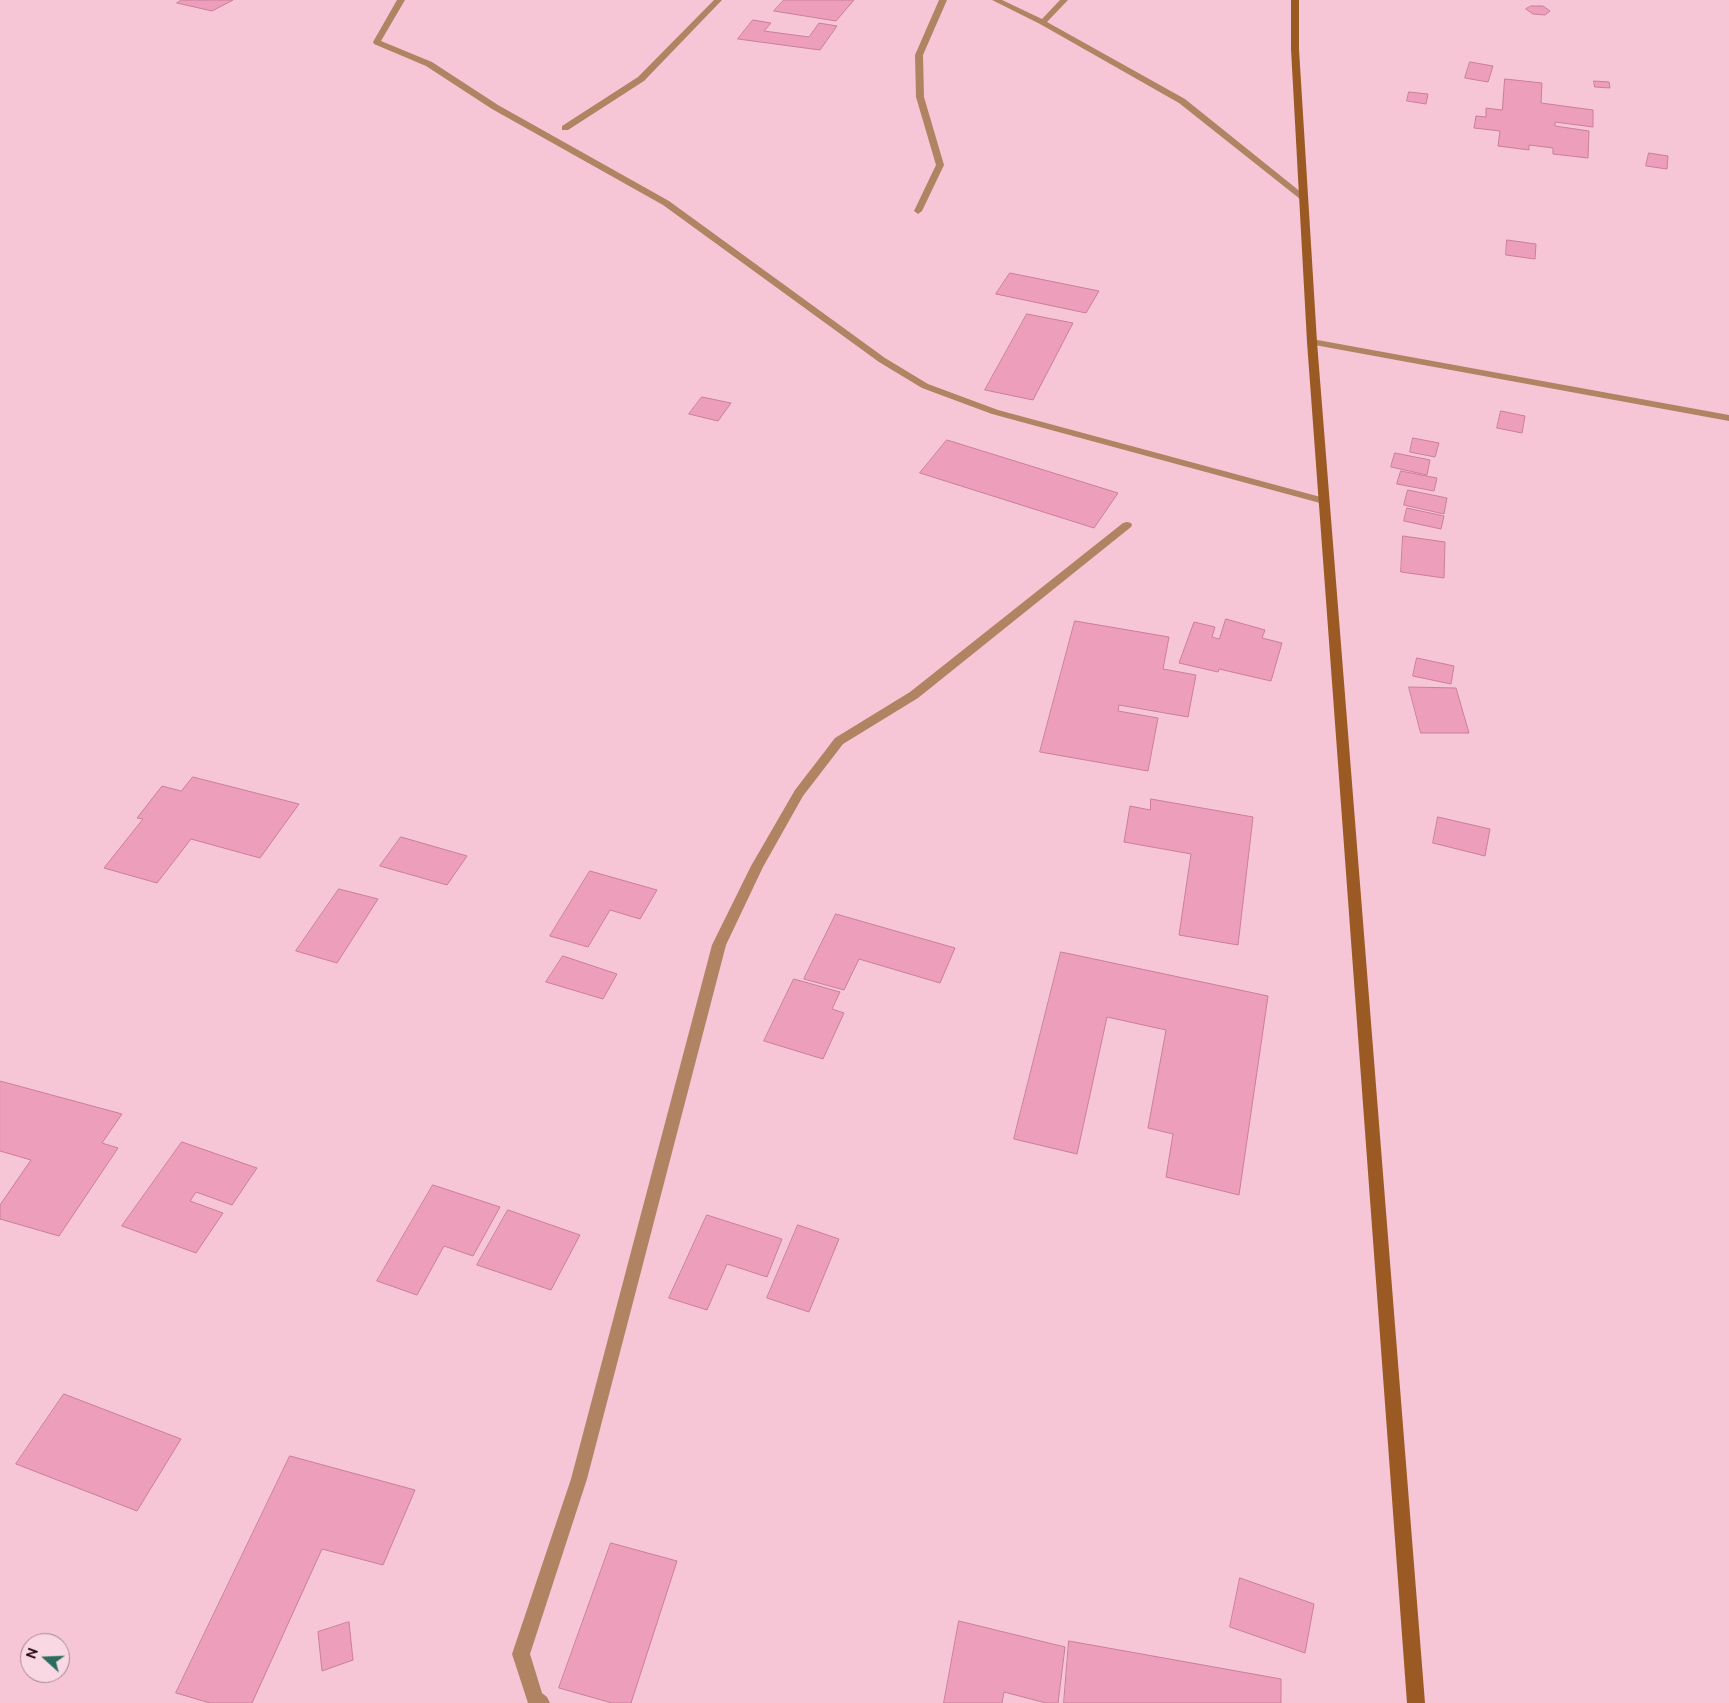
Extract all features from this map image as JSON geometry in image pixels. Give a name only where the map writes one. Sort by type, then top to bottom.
[{"type":"main road","points":[[1295,0],[1295,49],[1312,342],[1416,1703]]},
{"type":"street","points":[[401,0],[378,42],[429,64],[495,107],[666,203],[882,360],[925,386],[995,412],[1324,501]]},
{"type":"street","points":[[565,128],[641,79],[718,0]]},
{"type":"street","points":[[918,212],[940,165],[920,97],[918,55],[943,0]]},
{"type":"street","points":[[996,0],[1043,22],[1182,101],[1303,197]]},
{"type":"street","points":[[1043,22],[1064,0]]},
{"type":"street","points":[[1312,342],[1729,418]]},
{"type":"street","points":[[541,1703],[535,1699],[521,1654],[579,1479],[719,945],[756,866],[799,793],[839,741],[914,695],[1127,525]]},
{"type":"building","points":[[182,0],[233,0],[212,11],[177,3]]},
{"type":"building","points":[[784,0],[854,0],[836,21],[774,11]]},
{"type":"building","points":[[1531,6],[1543,6],[1550,11],[1545,15],[1533,14],[1526,9]]},
{"type":"building","points":[[753,20],[771,23],[764,31],[809,37],[819,23],[837,26],[820,50],[738,39]]},
{"type":"building","points":[[1470,62],[1493,66],[1488,82],[1465,78]]},
{"type":"building","points":[[1505,79],[1542,83],[1541,103],[1593,110],[1593,127],[1555,122],[1555,126],[1589,131],[1588,158],[1553,154],[1553,148],[1529,145],[1529,150],[1498,146],[1500,131],[1474,128],[1476,116],[1486,117],[1486,108],[1502,110]]},
{"type":"building","points":[[1594,81],[1609,82],[1610,88],[1595,87]]},
{"type":"building","points":[[1409,92],[1428,94],[1426,104],[1407,101]]},
{"type":"building","points":[[1649,153],[1668,156],[1667,169],[1646,166]]},
{"type":"building","points":[[1507,240],[1536,244],[1535,259],[1506,255]]},
{"type":"building","points":[[1010,273],[1099,291],[1086,313],[996,294]]},
{"type":"building","points":[[1027,314],[1073,323],[1033,400],[985,390]]},
{"type":"building","points":[[702,397],[731,403],[718,421],[689,414]]},
{"type":"building","points":[[1501,411],[1525,416],[1522,433],[1497,428]]},
{"type":"building","points":[[1413,438],[1439,443],[1435,457],[1410,452]]},
{"type":"building","points":[[947,440],[1118,493],[1094,528],[920,473]]},
{"type":"building","points":[[1395,453],[1430,460],[1427,475],[1391,467]]},
{"type":"building","points":[[1401,471],[1437,478],[1434,491],[1397,484]]},
{"type":"building","points":[[1408,490],[1447,498],[1444,514],[1404,505]]},
{"type":"building","points":[[1407,508],[1444,516],[1441,529],[1404,521]]},
{"type":"building","points":[[1403,536],[1445,542],[1444,578],[1401,572]]},
{"type":"building","points":[[1226,619],[1265,630],[1262,638],[1282,643],[1271,681],[1219,669],[1218,672],[1179,663],[1194,622],[1215,627],[1212,637],[1219,639]]},
{"type":"building","points":[[1075,621],[1169,637],[1163,669],[1196,675],[1188,717],[1119,705],[1118,711],[1158,718],[1148,771],[1040,752]]},
{"type":"building","points":[[1417,658],[1454,666],[1451,684],[1413,676]]},
{"type":"building","points":[[1409,687],[1456,688],[1469,733],[1421,733]]},
{"type":"building","points":[[193,777],[299,804],[260,858],[191,839],[157,883],[104,868],[143,819],[137,818],[162,786],[181,791]]},
{"type":"building","points":[[1151,799],[1253,817],[1238,945],[1179,935],[1191,854],[1124,842],[1130,806],[1150,810]]},
{"type":"building","points":[[1438,817],[1490,829],[1485,856],[1433,843]]},
{"type":"building","points":[[401,837],[467,856],[447,885],[380,866]]},
{"type":"building","points":[[590,871],[657,890],[640,919],[610,910],[588,947],[550,936]]},
{"type":"building","points":[[339,889],[378,899],[337,963],[296,951]]},
{"type":"building","points":[[836,914],[955,948],[940,983],[859,959],[844,990],[804,979]]},
{"type":"building","points":[[1061,952],[1268,996],[1239,1195],[1166,1177],[1173,1134],[1148,1128],[1166,1030],[1107,1017],[1077,1154],[1014,1139]]},
{"type":"building","points":[[563,956],[617,974],[603,999],[546,982]]},
{"type":"building","points":[[794,979],[840,992],[832,1009],[844,1013],[823,1059],[764,1041]]},
{"type":"building","points":[[0,1081],[122,1114],[102,1143],[118,1148],[59,1236],[0,1219],[0,1205],[31,1160],[0,1151]]},
{"type":"building","points":[[182,1142],[257,1168],[232,1205],[196,1192],[190,1201],[223,1213],[196,1253],[122,1226]]},
{"type":"building","points":[[433,1185],[500,1207],[473,1256],[444,1246],[417,1295],[377,1281]]},
{"type":"building","points":[[508,1210],[580,1235],[551,1290],[477,1265]]},
{"type":"building","points":[[707,1215],[782,1239],[767,1277],[727,1264],[707,1310],[669,1298]]},
{"type":"building","points":[[798,1225],[839,1239],[809,1312],[767,1298]]},
{"type":"building","points":[[64,1394],[181,1439],[137,1511],[16,1464]]},
{"type":"building","points":[[290,1456],[415,1490],[383,1565],[322,1549],[252,1703],[210,1703],[176,1693]]},
{"type":"building","points":[[611,1543],[677,1561],[631,1703],[612,1703],[559,1688]]},
{"type":"building","points":[[1240,1578],[1314,1604],[1305,1653],[1230,1627]]},
{"type":"building","points":[[959,1621],[1065,1647],[1058,1703],[1046,1703],[1004,1692],[1002,1703],[944,1703]]},
{"type":"building","points":[[349,1622],[353,1660],[322,1671],[318,1632]]},
{"type":"building","points":[[1069,1641],[1281,1679],[1281,1703],[1064,1703]]}]
